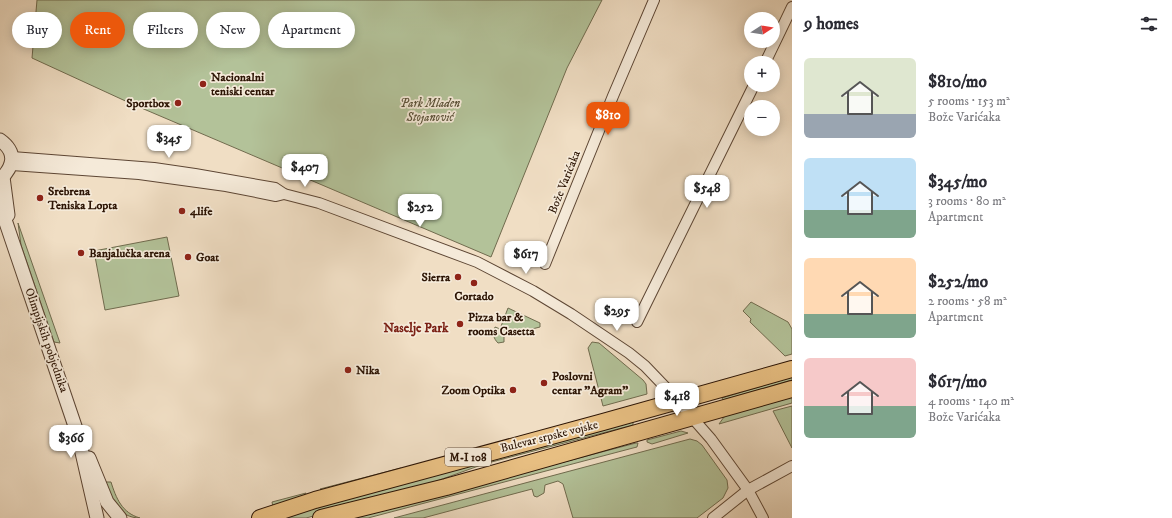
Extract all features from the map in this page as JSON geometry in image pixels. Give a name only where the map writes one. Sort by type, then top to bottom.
[{"type":"main road","name":"Bulevar srpske vojske","points":[[260,518],[315,500],[792,369]]},
{"type":"main road","name":"Bulevar srpske vojske","points":[[321,518],[446,487],[792,389]]},
{"type":"street","name":"Bože Varićaka","points":[[545,264],[613,96],[654,0]]},
{"type":"street","points":[[768,56],[792,7]]},
{"type":"street","points":[[637,322],[751,92]]},
{"type":"street","points":[[1,144],[8,148],[12,161],[1,179]]},
{"type":"street","name":"Olimpijskih pobjednika","points":[[1,144],[8,160],[1,179],[15,246]]},
{"type":"street","points":[[12,161],[139,174],[226,186],[276,196],[284,194],[319,203],[477,262],[533,291],[629,353],[645,366],[711,439],[748,490],[763,518]]},
{"type":"street","name":"Olimpijskih pobjednika","points":[[0,205],[78,435],[107,502],[120,518]]},
{"type":"street","name":"Olimpijskih pobjednika","points":[[0,212],[15,246]]},
{"type":"street","name":"Olimpijskih pobjednika","points":[[78,435],[97,518]]},
{"type":"street","points":[[713,518],[748,490],[792,466]]},
{"type":"green space","name":"Park Mladen Stojanović","points":[[37,0],[602,0],[567,68],[491,257],[132,104],[32,58],[33,48],[62,48],[62,12],[36,12]]},
{"type":"green space","points":[[18,223],[60,343],[54,342],[21,245]]},
{"type":"green space","points":[[167,237],[179,296],[105,310],[94,251]]},
{"type":"green space","points":[[751,302],[788,322],[792,329],[792,354],[785,356],[750,322],[751,319],[743,311]]},
{"type":"green space","points":[[508,308],[540,323],[540,327],[504,336],[504,342],[498,343],[494,336],[495,327],[500,329]]},
{"type":"green space","points":[[592,342],[599,343],[643,380],[646,384],[647,394],[603,406],[588,348]]},
{"type":"green space","points":[[792,377],[792,380],[723,400],[722,398]]},
{"type":"green space","points":[[792,397],[792,403],[719,424],[724,417],[729,414]]},
{"type":"green space","points":[[792,406],[792,448],[773,411]]},
{"type":"green space","points":[[633,422],[633,425],[484,464],[434,482],[352,506],[306,518],[286,518],[317,507]]},
{"type":"green space","points":[[681,431],[688,433],[652,444],[647,442],[647,440]]},
{"type":"green space","points":[[690,439],[697,441],[702,445],[727,480],[728,488],[723,498],[697,518],[573,518],[563,484],[558,481],[545,485],[544,493],[537,497],[534,496],[532,489],[423,518],[394,518]]},
{"type":"green space","points":[[638,443],[637,447],[368,518],[351,518]]},
{"type":"green space","points":[[401,468],[399,470],[323,491],[320,489]]},
{"type":"green space","points":[[106,482],[111,482],[115,494],[124,509],[140,518],[127,515],[117,507]]},
{"type":"green space","points":[[306,493],[305,495],[273,507],[272,502]]},
{"type":"place","name":"Nacionalni teniski centar","points":[[203,84]]},
{"type":"place","name":"Sportbox","points":[[178,103]]},
{"type":"place","name":"Srebrena Teniska Lopta","points":[[40,198]]},
{"type":"place","name":"4life","points":[[182,211]]},
{"type":"place","name":"Banjalučka arena","points":[[81,253]]},
{"type":"place","name":"Goat","points":[[188,257]]},
{"type":"place","name":"Sierra","points":[[458,277]]},
{"type":"place","name":"Cortado","points":[[474,283]]},
{"type":"place","name":"Pizza bar & rooms Casetta","points":[[460,324]]},
{"type":"place","name":"Nika","points":[[348,370]]},
{"type":"place","name":"Poslovni centar \"Agram\"","points":[[544,383]]},
{"type":"place","name":"Zoom Optika","points":[[513,390]]},
{"type":"district","name":"Naselje Park","points":[[416,327]]}]
